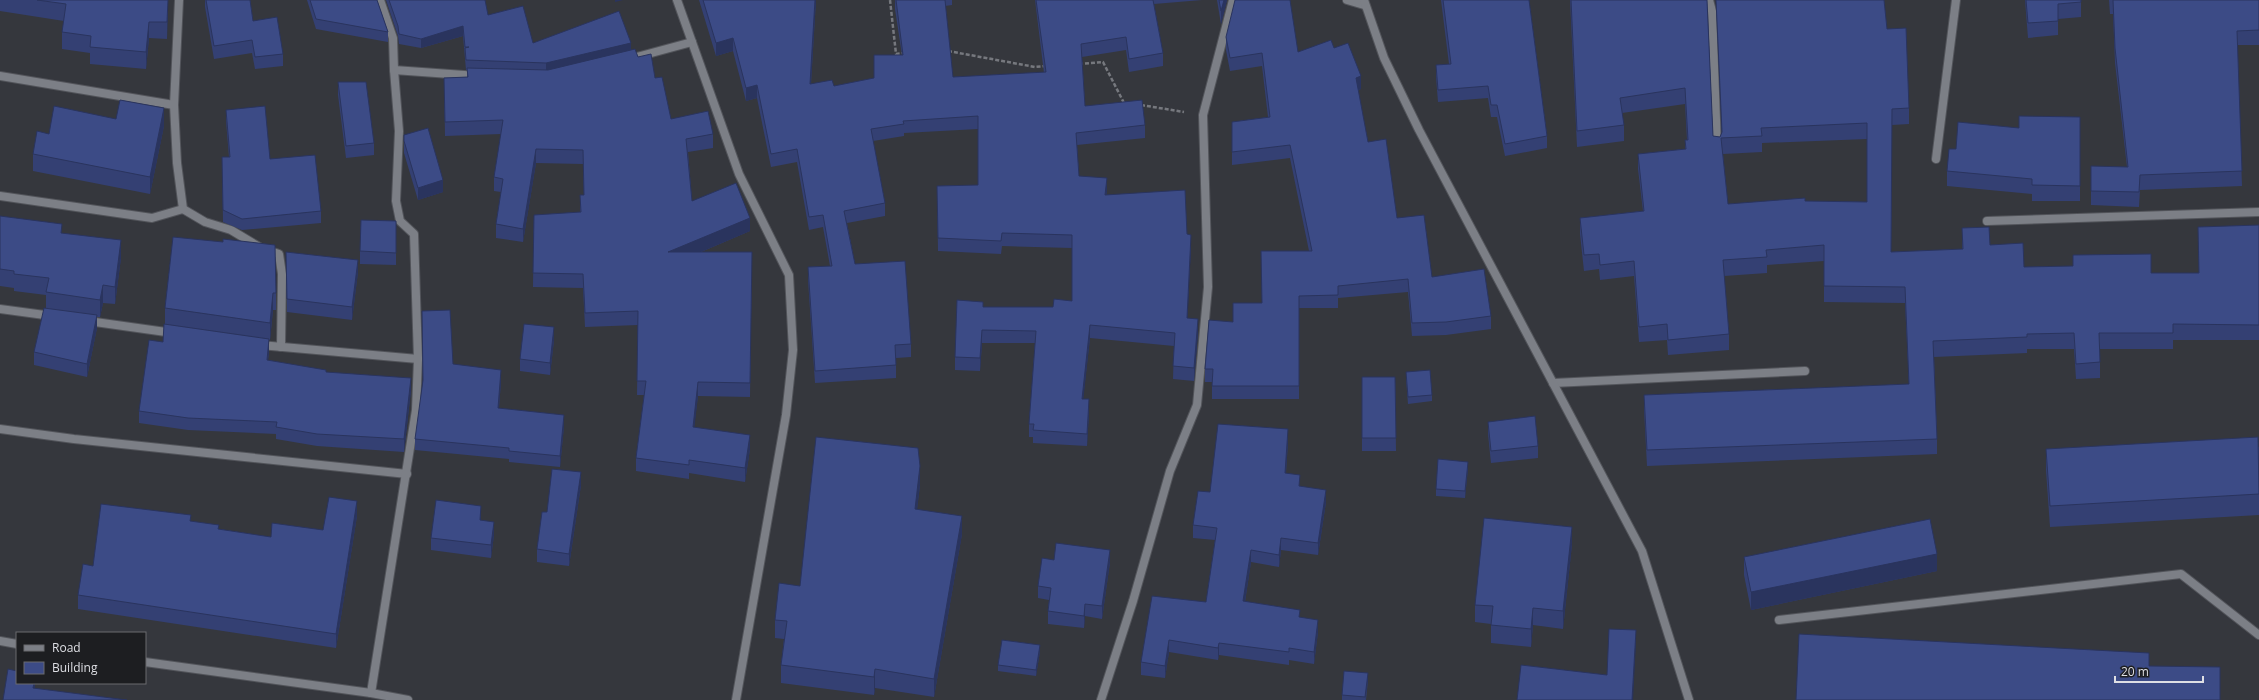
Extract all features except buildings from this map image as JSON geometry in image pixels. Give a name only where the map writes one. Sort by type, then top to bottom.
[{"type":"street","points":[[179,0],[174,105],[177,163],[184,209]]},
{"type":"street","points":[[371,693],[407,474],[416,410],[418,359],[414,234],[400,221],[396,202],[399,130],[393,38],[380,0]]},
{"type":"street","points":[[677,0],[739,174],[789,275],[793,350],[786,415],[736,700]]},
{"type":"street","points":[[1101,700],[1133,601],[1170,471],[1197,405],[1208,287],[1203,115],[1233,0]]},
{"type":"street","points":[[1347,0],[1364,2],[1384,58],[1419,130],[1642,551],[1689,700]]},
{"type":"street","points":[[1709,0],[1712,11],[1717,148]]},
{"type":"street","points":[[1936,159],[1956,0]]},
{"type":"street","points":[[628,60],[692,42]]},
{"type":"street","points":[[394,70],[490,77]]},
{"type":"street","points":[[0,76],[174,105]]},
{"type":"street","points":[[0,196],[152,218],[184,209],[205,222],[231,230],[261,248],[279,254],[282,274],[281,347]]},
{"type":"street","points":[[1987,221],[2259,212]]},
{"type":"street","points":[[0,309],[62,317]]},
{"type":"street","points":[[77,320],[186,334]]},
{"type":"street","points":[[247,343],[418,359]]},
{"type":"street","points":[[1553,384],[1805,371]]},
{"type":"street","points":[[0,429],[74,439],[407,474]]},
{"type":"street","points":[[1779,620],[2181,574],[2259,635]]},
{"type":"street","points":[[0,642],[16,644]]},
{"type":"street","points":[[146,662],[371,693],[408,700]]},
{"type":"path","points":[[890,0],[896,54],[910,53]]},
{"type":"path","points":[[946,51],[1035,67],[1050,66]]},
{"type":"path","points":[[1073,64],[1103,62],[1123,103],[1131,104]]},
{"type":"path","points":[[1138,105],[1203,115]]}]
